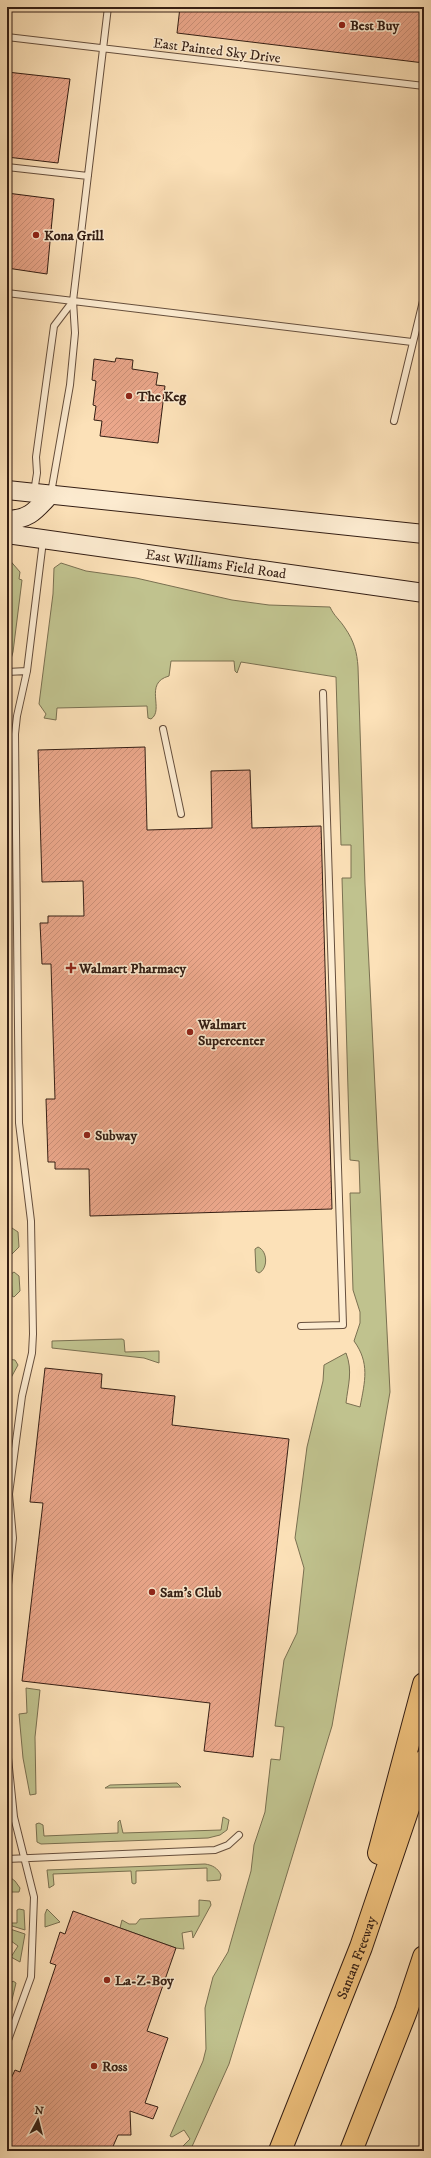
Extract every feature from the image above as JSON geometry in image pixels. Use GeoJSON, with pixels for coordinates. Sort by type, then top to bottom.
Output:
{"type":"FeatureCollection","features":[{"type":"Feature","properties":{"kind":"highway"},"geometry":{"type":"LineString","coordinates":[[360,1947],[381,1845],[424,1684]]}},
{"type":"Feature","properties":{"kind":"highway","name":"Santan Freeway"},"geometry":{"type":"LineString","coordinates":[[280,2151],[360,1947],[424,1761]]}},
{"type":"Feature","properties":{"kind":"highway"},"geometry":{"type":"LineString","coordinates":[[350,2151],[406,2011],[424,1956]]}},
{"type":"Feature","properties":{"kind":"main road"},"geometry":{"type":"LineString","coordinates":[[7,490],[424,534]]}},
{"type":"Feature","properties":{"kind":"main road"},"geometry":{"type":"LineString","coordinates":[[7,520],[31,515],[42,494]]}},
{"type":"Feature","properties":{"kind":"main road","name":"East Williams Field Road"},"geometry":{"type":"LineString","coordinates":[[7,534],[424,593]]}},
{"type":"Feature","properties":{"kind":"lane"},"geometry":{"type":"LineString","coordinates":[[42,494],[70,385],[75,333],[73,301],[108,7]]}},
{"type":"Feature","properties":{"kind":"lane","name":"East Painted Sky Drive"},"geometry":{"type":"LineString","coordinates":[[7,37],[424,86]]}},
{"type":"Feature","properties":{"kind":"lane"},"geometry":{"type":"LineString","coordinates":[[7,167],[88,176]]}},
{"type":"Feature","properties":{"kind":"lane"},"geometry":{"type":"LineString","coordinates":[[7,293],[412,342]]}},
{"type":"Feature","properties":{"kind":"lane"},"geometry":{"type":"LineString","coordinates":[[394,421],[424,297]]}},
{"type":"Feature","properties":{"kind":"lane"},"geometry":{"type":"LineString","coordinates":[[42,494],[37,473],[36,457],[54,326],[73,301]]}},
{"type":"Feature","properties":{"kind":"lane"},"geometry":{"type":"LineString","coordinates":[[7,1594],[13,1538],[9,1494],[22,1396],[32,1352],[33,1334],[31,1221],[19,1123],[16,997],[15,734],[17,716],[27,671],[43,538]]}},
{"type":"Feature","properties":{"kind":"lane"},"geometry":{"type":"LineString","coordinates":[[7,672],[27,671]]}},
{"type":"Feature","properties":{"kind":"lane"},"geometry":{"type":"LineString","coordinates":[[301,1326],[343,1324],[323,693]]}},
{"type":"Feature","properties":{"kind":"lane"},"geometry":{"type":"LineString","coordinates":[[164,729],[181,814]]}},
{"type":"Feature","properties":{"kind":"lane"},"geometry":{"type":"LineString","coordinates":[[7,1748],[14,1817],[34,1898],[31,1977],[7,2043]]}},
{"type":"Feature","properties":{"kind":"lane"},"geometry":{"type":"LineString","coordinates":[[7,1859],[208,1850],[228,1845],[239,1835]]}},
{"type":"Feature","properties":{"kind":"green space"},"geometry":{"type":"Polygon","coordinates":[[[7,557],[20,572],[19,579],[22,580],[13,652],[11,659],[7,661],[7,557]]]}},
{"type":"Feature","properties":{"kind":"green space"},"geometry":{"type":"Polygon","coordinates":[[[61,563],[86,571],[136,578],[232,600],[269,605],[330,607],[351,637],[356,651],[358,667],[365,884],[390,1392],[332,1726],[229,2064],[190,2151],[178,2151],[190,2139],[184,2130],[172,2137],[170,2136],[203,2061],[206,2049],[205,2008],[213,1977],[228,1952],[251,1871],[254,1845],[265,1812],[271,1759],[280,1760],[284,1727],[275,1726],[284,1660],[297,1633],[304,1568],[295,1538],[307,1447],[323,1381],[324,1365],[346,1353],[350,1372],[346,1403],[360,1407],[365,1380],[362,1357],[354,1341],[360,1323],[360,1312],[353,1290],[350,1193],[360,1193],[359,1161],[350,1160],[342,878],[351,878],[351,845],[341,845],[336,677],[241,662],[237,673],[235,671],[234,661],[171,661],[169,676],[161,679],[157,684],[155,715],[151,719],[148,718],[147,706],[57,708],[56,720],[44,718],[46,714],[39,704],[53,594],[54,568],[61,563]]]}},
{"type":"Feature","properties":{"kind":"green space"},"geometry":{"type":"Polygon","coordinates":[[[12,1228],[18,1232],[19,1247],[12,1254],[10,1252],[10,1230],[12,1228]]]}},
{"type":"Feature","properties":{"kind":"green space"},"geometry":{"type":"Polygon","coordinates":[[[258,1247],[264,1252],[266,1260],[264,1268],[259,1273],[256,1271],[255,1249],[258,1247]]]}},
{"type":"Feature","properties":{"kind":"green space"},"geometry":{"type":"Polygon","coordinates":[[[14,1272],[19,1276],[20,1291],[14,1297],[12,1296],[11,1274],[14,1272]]]}},
{"type":"Feature","properties":{"kind":"green space"},"geometry":{"type":"Polygon","coordinates":[[[124,1340],[125,1352],[159,1351],[159,1363],[144,1358],[52,1348],[52,1341],[124,1340]]]}},
{"type":"Feature","properties":{"kind":"green space"},"geometry":{"type":"Polygon","coordinates":[[[7,1359],[15,1360],[18,1365],[7,1385],[7,1359]]]}},
{"type":"Feature","properties":{"kind":"green space"},"geometry":{"type":"Polygon","coordinates":[[[26,1688],[40,1690],[35,1737],[36,1794],[30,1795],[23,1758],[19,1714],[27,1713],[26,1688]]]}},
{"type":"Feature","properties":{"kind":"green space"},"geometry":{"type":"Polygon","coordinates":[[[177,1783],[181,1787],[105,1788],[110,1785],[177,1783]]]}},
{"type":"Feature","properties":{"kind":"green space"},"geometry":{"type":"Polygon","coordinates":[[[223,1817],[229,1820],[227,1830],[220,1835],[208,1838],[41,1844],[37,1842],[36,1824],[39,1823],[43,1825],[44,1836],[118,1833],[118,1822],[120,1820],[123,1833],[221,1830],[223,1817]]]}},
{"type":"Feature","properties":{"kind":"green space"},"geometry":{"type":"Polygon","coordinates":[[[205,1864],[218,1870],[221,1875],[220,1880],[207,1881],[207,1868],[136,1871],[136,1883],[134,1884],[132,1883],[131,1871],[53,1874],[54,1885],[49,1888],[47,1870],[205,1864]]]}},
{"type":"Feature","properties":{"kind":"green space"},"geometry":{"type":"Polygon","coordinates":[[[7,1875],[15,1881],[20,1888],[19,1892],[7,1892],[7,1875]]]}},
{"type":"Feature","properties":{"kind":"green space"},"geometry":{"type":"Polygon","coordinates":[[[199,1900],[210,1901],[211,1905],[193,1938],[192,1931],[182,1933],[184,1949],[176,1948],[120,1928],[122,1920],[129,1924],[136,1924],[140,1919],[199,1916],[199,1900]]]}},
{"type":"Feature","properties":{"kind":"green space"},"geometry":{"type":"Polygon","coordinates":[[[47,1909],[60,1922],[45,1927],[45,1914],[47,1909]]]}},
{"type":"Feature","properties":{"kind":"green space"},"geometry":{"type":"Polygon","coordinates":[[[17,1910],[24,1910],[25,1930],[9,1925],[9,1923],[17,1923],[17,1910]]]}},
{"type":"Feature","properties":{"kind":"green space"},"geometry":{"type":"Polygon","coordinates":[[[7,1928],[25,1934],[20,1962],[11,1957],[18,1946],[7,1938],[7,1928]]]}},
{"type":"Feature","properties":{"kind":"green space"},"geometry":{"type":"Polygon","coordinates":[[[13,1981],[16,1983],[10,2008],[8,2008],[7,1999],[10,1994],[7,1992],[7,1988],[13,1981]]]}},
{"type":"Feature","properties":{"kind":"building","name":"Best Buy"},"geometry":{"type":"Polygon","coordinates":[[[180,7],[424,7],[424,63],[177,33],[180,7]]]}},
{"type":"Feature","properties":{"kind":"building"},"geometry":{"type":"Polygon","coordinates":[[[7,72],[70,79],[58,163],[7,157],[7,72]]]}},
{"type":"Feature","properties":{"kind":"building"},"geometry":{"type":"Polygon","coordinates":[[[7,193],[54,199],[47,274],[7,268],[7,193]]]}},
{"type":"Feature","properties":{"kind":"building","name":"The Keg"},"geometry":{"type":"Polygon","coordinates":[[[116,358],[133,360],[132,369],[158,373],[156,385],[165,386],[158,443],[100,436],[102,421],[94,420],[96,406],[93,405],[96,381],[92,380],[94,359],[115,362],[116,358]]]}},
{"type":"Feature","properties":{"kind":"building","name":"Walmart Supercenter"},"geometry":{"type":"Polygon","coordinates":[[[145,747],[147,830],[212,828],[211,771],[250,770],[252,828],[321,826],[332,1209],[90,1216],[89,1169],[55,1169],[55,1162],[48,1162],[46,1099],[55,1099],[51,964],[42,964],[40,923],[48,923],[48,916],[84,916],[83,881],[42,882],[38,750],[145,747]]]}},
{"type":"Feature","properties":{"kind":"building","name":"Sam's Club"},"geometry":{"type":"Polygon","coordinates":[[[45,1368],[102,1374],[101,1388],[175,1396],[172,1425],[289,1439],[253,1757],[204,1751],[210,1703],[22,1681],[43,1503],[30,1502],[45,1368]]]}},
{"type":"Feature","properties":{"kind":"building"},"geometry":{"type":"Polygon","coordinates":[[[73,1911],[176,1948],[147,2031],[168,2038],[145,2103],[158,2107],[153,2119],[130,2111],[131,2135],[118,2135],[111,2151],[7,2151],[7,2087],[15,2070],[20,2072],[56,1965],[50,1963],[60,1932],[65,1934],[73,1911]]]}},
{"type":"Feature","properties":{"kind":"place","name":"Best Buy"},"geometry":{"type":"Point","coordinates":[342,25]}},
{"type":"Feature","properties":{"kind":"place","name":"Kona Grill"},"geometry":{"type":"Point","coordinates":[36,235]}},
{"type":"Feature","properties":{"kind":"place","name":"The Keg"},"geometry":{"type":"Point","coordinates":[129,396]}},
{"type":"Feature","properties":{"kind":"place","name":"Walmart Pharmacy"},"geometry":{"type":"Point","coordinates":[71,968]}},
{"type":"Feature","properties":{"kind":"place","name":"Walmart Supercenter"},"geometry":{"type":"Point","coordinates":[190,1032]}},
{"type":"Feature","properties":{"kind":"place","name":"Subway"},"geometry":{"type":"Point","coordinates":[87,1135]}},
{"type":"Feature","properties":{"kind":"place","name":"Sam's Club"},"geometry":{"type":"Point","coordinates":[152,1592]}},
{"type":"Feature","properties":{"kind":"place","name":"La-Z-Boy"},"geometry":{"type":"Point","coordinates":[107,1980]}},
{"type":"Feature","properties":{"kind":"place","name":"Ross"},"geometry":{"type":"Point","coordinates":[94,2066]}}]}
